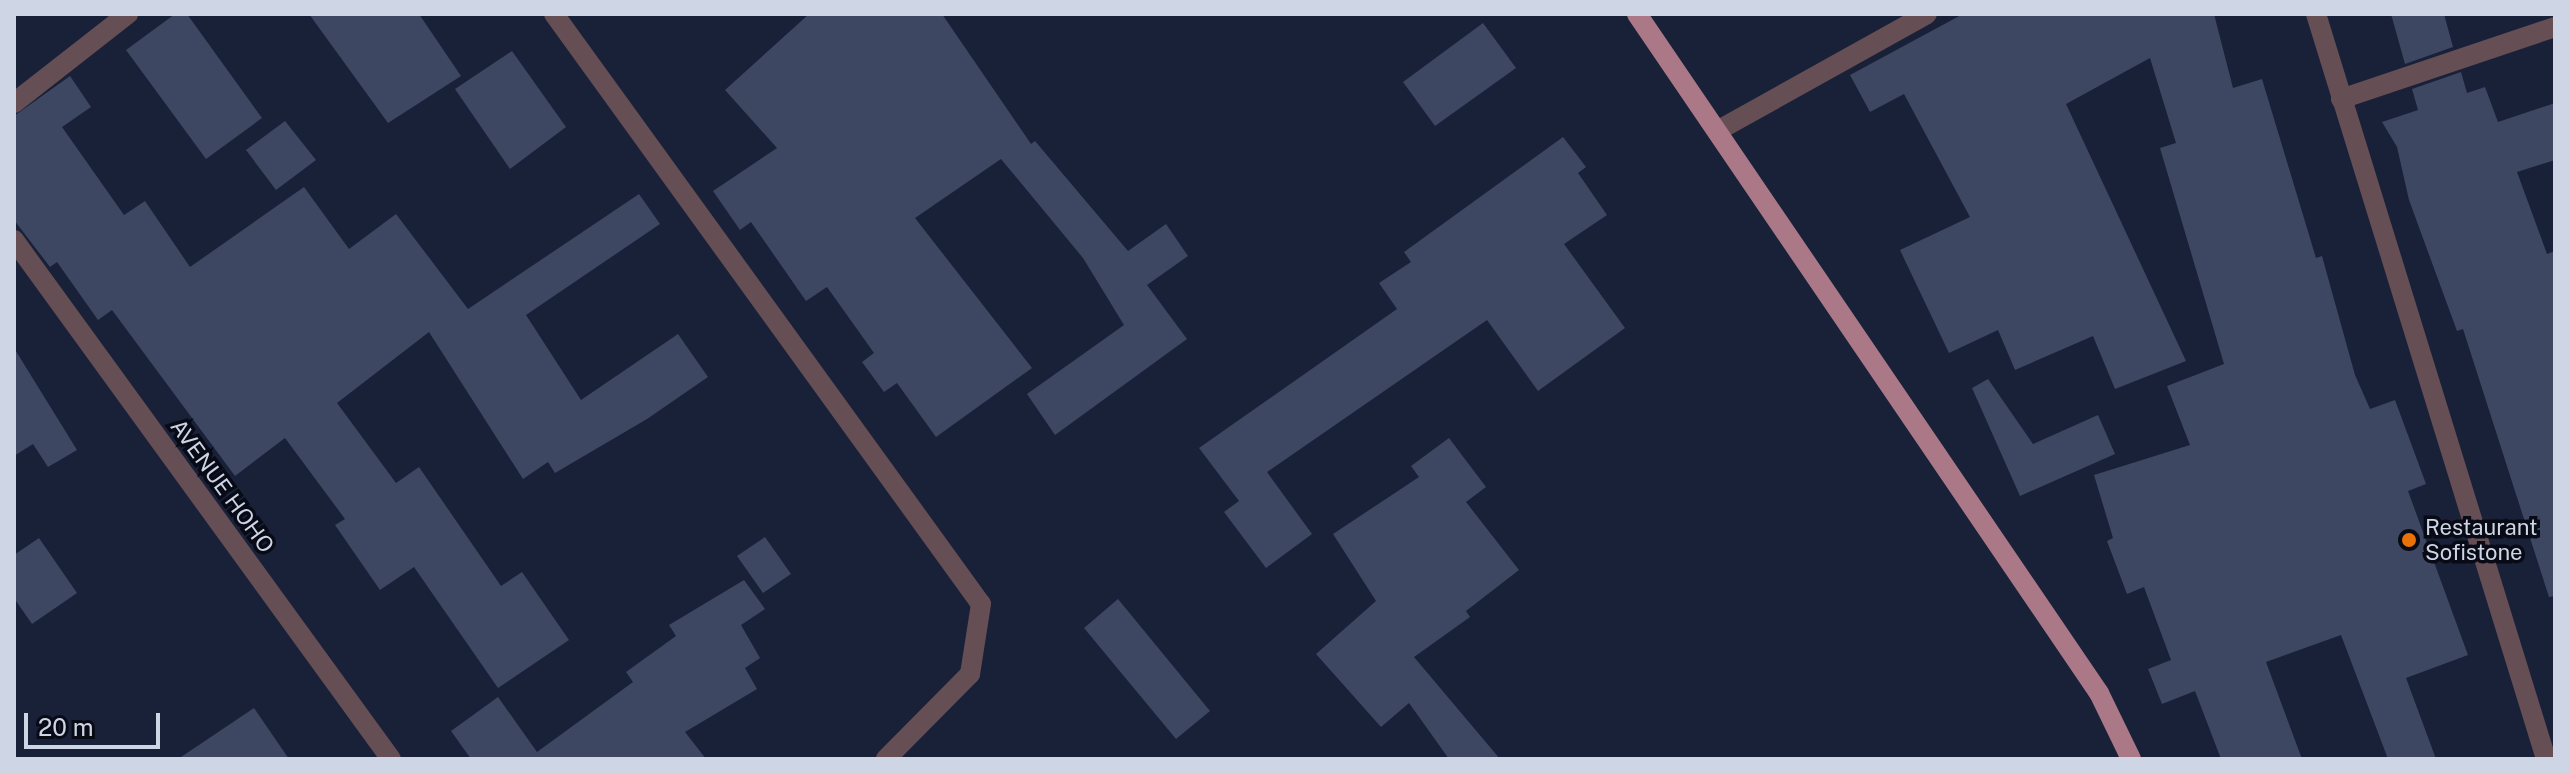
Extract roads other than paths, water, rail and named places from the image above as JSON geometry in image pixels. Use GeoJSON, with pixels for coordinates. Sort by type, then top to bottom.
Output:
{"type":"FeatureCollection","features":[{"type":"Feature","properties":{"kind":"main road"},"geometry":{"type":"LineString","coordinates":[[1637,14],[2099,693],[2131,759]]}},
{"type":"Feature","properties":{"kind":"street"},"geometry":{"type":"LineString","coordinates":[[14,103],[128,14]]}},
{"type":"Feature","properties":{"kind":"street"},"geometry":{"type":"LineString","coordinates":[[554,14],[981,604],[970,674],[886,759]]}},
{"type":"Feature","properties":{"kind":"street"},"geometry":{"type":"LineString","coordinates":[[1717,131],[1927,14]]}},
{"type":"Feature","properties":{"kind":"street"},"geometry":{"type":"LineString","coordinates":[[2316,14],[2546,759]]}},
{"type":"Feature","properties":{"kind":"street"},"geometry":{"type":"LineString","coordinates":[[2341,99],[2555,27]]}},
{"type":"Feature","properties":{"kind":"street","name":"AVENUE HOHO"},"geometry":{"type":"LineString","coordinates":[[14,240],[391,759]]}},
{"type":"Feature","properties":{"kind":"place","name":"Restaurant Sofistone"},"geometry":{"type":"Point","coordinates":[2409,540]}}]}
